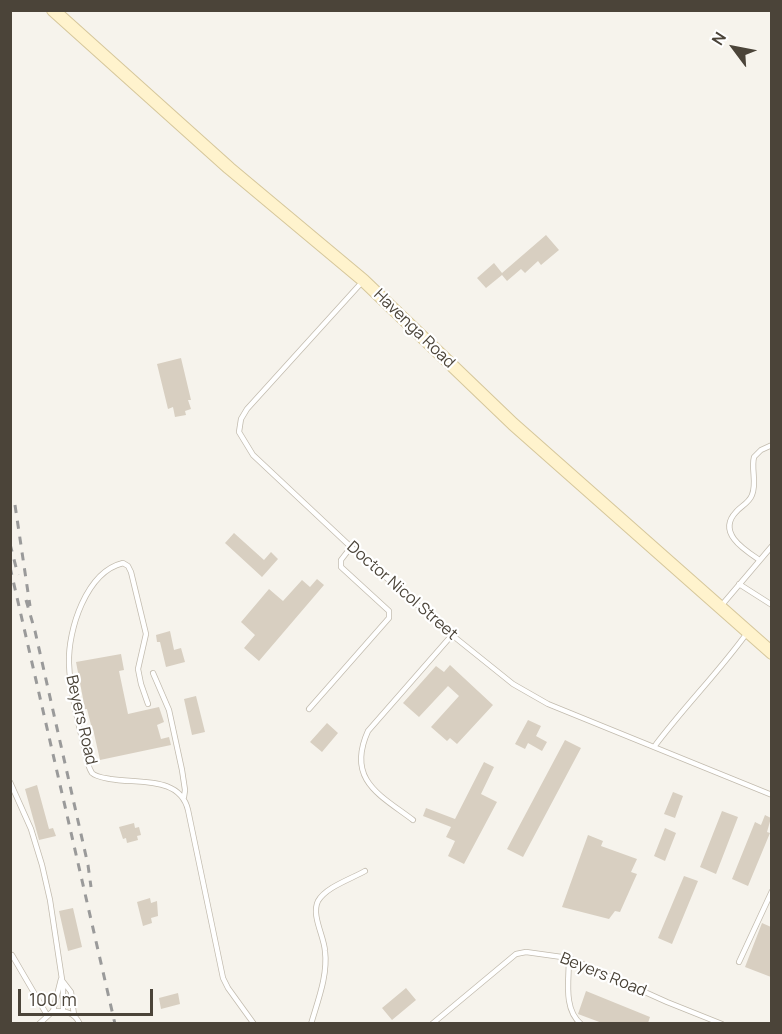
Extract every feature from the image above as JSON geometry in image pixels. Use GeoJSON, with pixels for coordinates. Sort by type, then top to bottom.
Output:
{"type":"FeatureCollection","features":[{"type":"Feature","properties":{"kind":"street","name":"Havenga Road"},"geometry":{"type":"LineString","coordinates":[[53,10],[229,168],[363,280],[513,424],[771,653]]}},
{"type":"Feature","properties":{"kind":"lane","name":"Doctor Nicol Street"},"geometry":{"type":"LineString","coordinates":[[363,280],[247,409],[239,425],[239,432],[253,455],[351,547],[452,635],[513,684],[532,696],[571,714],[771,795]]}},
{"type":"Feature","properties":{"kind":"lane"},"geometry":{"type":"LineString","coordinates":[[758,560],[736,543],[729,526],[732,517],[752,496],[754,457],[771,445]]}},
{"type":"Feature","properties":{"kind":"lane"},"geometry":{"type":"LineString","coordinates":[[719,608],[771,546]]}},
{"type":"Feature","properties":{"kind":"lane"},"geometry":{"type":"LineString","coordinates":[[309,709],[389,618],[389,611],[341,567],[341,560],[351,547]]}},
{"type":"Feature","properties":{"kind":"lane","name":"Beyers Road"},"geometry":{"type":"LineString","coordinates":[[148,704],[138,669],[146,639],[146,629],[131,572],[125,564],[118,564],[103,573],[90,588],[82,603],[70,645],[70,678],[88,764],[93,773],[102,777],[162,785],[177,790],[184,797]]}},
{"type":"Feature","properties":{"kind":"lane"},"geometry":{"type":"LineString","coordinates":[[739,584],[771,605]]}},
{"type":"Feature","properties":{"kind":"lane"},"geometry":{"type":"LineString","coordinates":[[654,747],[748,632]]}},
{"type":"Feature","properties":{"kind":"lane"},"geometry":{"type":"LineString","coordinates":[[413,820],[374,791],[367,782],[361,759],[363,742],[368,731],[452,635]]}},
{"type":"Feature","properties":{"kind":"lane"},"geometry":{"type":"LineString","coordinates":[[153,673],[169,710],[185,790],[184,797],[189,810],[223,978],[254,1023]]}},
{"type":"Feature","properties":{"kind":"lane"},"geometry":{"type":"LineString","coordinates":[[10,782],[31,829],[42,865],[50,900],[64,994],[63,1011]]}},
{"type":"Feature","properties":{"kind":"lane"},"geometry":{"type":"LineString","coordinates":[[311,1023],[326,963],[316,913],[317,904],[329,891],[364,871]]}},
{"type":"Feature","properties":{"kind":"lane"},"geometry":{"type":"LineString","coordinates":[[739,962],[771,891]]}},
{"type":"Feature","properties":{"kind":"lane","name":"Beyers Road"},"geometry":{"type":"LineString","coordinates":[[432,1023],[516,954],[535,952],[569,958],[667,1002],[722,1023]]}},
{"type":"Feature","properties":{"kind":"lane"},"geometry":{"type":"LineString","coordinates":[[12,955],[47,1015]]}},
{"type":"Feature","properties":{"kind":"lane"},"geometry":{"type":"LineString","coordinates":[[569,958],[571,1009],[575,1018],[581,1023]]}},
{"type":"Feature","properties":{"kind":"lane"},"geometry":{"type":"LineString","coordinates":[[53,1011],[61,979]]}},
{"type":"Feature","properties":{"kind":"lane"},"geometry":{"type":"LineString","coordinates":[[61,979],[71,992],[75,1015],[80,1023]]}},
{"type":"Feature","properties":{"kind":"lane"},"geometry":{"type":"LineString","coordinates":[[39,1023],[53,1011],[75,1015]]}},
{"type":"Feature","properties":{"kind":"building"},"geometry":{"type":"Polygon","coordinates":[[[546,235],[559,250],[541,265],[538,261],[525,273],[521,269],[507,281],[502,275],[486,288],[477,278],[494,263],[502,273],[546,235]]]}},
{"type":"Feature","properties":{"kind":"building"},"geometry":{"type":"Polygon","coordinates":[[[181,358],[191,409],[185,411],[186,415],[175,417],[173,407],[168,409],[157,364],[181,358]]]}},
{"type":"Feature","properties":{"kind":"building"},"geometry":{"type":"Polygon","coordinates":[[[234,533],[264,560],[271,552],[278,559],[262,577],[225,543],[234,533]]]}},
{"type":"Feature","properties":{"kind":"building"},"geometry":{"type":"Polygon","coordinates":[[[317,579],[324,585],[259,661],[244,648],[255,635],[241,622],[269,589],[283,601],[302,580],[310,587],[317,579]]]}},
{"type":"Feature","properties":{"kind":"building"},"geometry":{"type":"Polygon","coordinates":[[[170,631],[174,650],[181,648],[185,662],[166,667],[156,635],[170,631]]]}},
{"type":"Feature","properties":{"kind":"building"},"geometry":{"type":"Polygon","coordinates":[[[121,654],[124,670],[119,671],[128,714],[159,707],[164,722],[157,725],[161,739],[169,737],[171,745],[100,760],[93,729],[87,709],[85,709],[76,662],[121,654]]]}},
{"type":"Feature","properties":{"kind":"building"},"geometry":{"type":"Polygon","coordinates":[[[450,665],[493,705],[457,744],[450,738],[447,741],[431,727],[459,696],[448,686],[419,717],[403,703],[436,666],[444,672],[450,665]]]}},
{"type":"Feature","properties":{"kind":"building"},"geometry":{"type":"Polygon","coordinates":[[[196,696],[205,732],[192,735],[184,699],[196,696]]]}},
{"type":"Feature","properties":{"kind":"building"},"geometry":{"type":"Polygon","coordinates":[[[528,720],[541,726],[536,736],[547,742],[542,751],[528,743],[525,749],[515,744],[528,720]]]}},
{"type":"Feature","properties":{"kind":"building"},"geometry":{"type":"Polygon","coordinates":[[[327,723],[338,733],[322,752],[310,742],[327,723]]]}},
{"type":"Feature","properties":{"kind":"building"},"geometry":{"type":"Polygon","coordinates":[[[565,740],[581,748],[523,857],[507,849],[565,740]]]}},
{"type":"Feature","properties":{"kind":"building"},"geometry":{"type":"Polygon","coordinates":[[[484,762],[494,767],[481,794],[497,802],[464,864],[448,856],[455,841],[446,837],[451,827],[423,816],[426,808],[455,819],[484,762]]]}},
{"type":"Feature","properties":{"kind":"building"},"geometry":{"type":"Polygon","coordinates":[[[37,785],[49,829],[53,828],[56,836],[39,840],[25,789],[37,785]]]}},
{"type":"Feature","properties":{"kind":"building"},"geometry":{"type":"Polygon","coordinates":[[[673,792],[683,796],[675,818],[664,814],[673,792]]]}},
{"type":"Feature","properties":{"kind":"building"},"geometry":{"type":"Polygon","coordinates":[[[722,811],[738,817],[716,874],[700,867],[722,811]]]}},
{"type":"Feature","properties":{"kind":"building"},"geometry":{"type":"Polygon","coordinates":[[[765,815],[771,818],[767,832],[770,833],[748,886],[732,879],[755,822],[761,825],[765,815]]]}},
{"type":"Feature","properties":{"kind":"building"},"geometry":{"type":"Polygon","coordinates":[[[134,823],[135,828],[139,827],[141,835],[137,836],[138,840],[127,843],[119,827],[134,823]]]}},
{"type":"Feature","properties":{"kind":"building"},"geometry":{"type":"Polygon","coordinates":[[[665,828],[676,833],[665,861],[654,856],[665,828]]]}},
{"type":"Feature","properties":{"kind":"building"},"geometry":{"type":"Polygon","coordinates":[[[588,835],[603,841],[601,846],[637,859],[631,872],[637,874],[620,912],[615,911],[609,919],[562,907],[588,835]]]}},
{"type":"Feature","properties":{"kind":"building"},"geometry":{"type":"Polygon","coordinates":[[[684,876],[698,881],[672,944],[658,938],[684,876]]]}},
{"type":"Feature","properties":{"kind":"building"},"geometry":{"type":"Polygon","coordinates":[[[150,898],[151,903],[157,901],[158,916],[151,918],[152,923],[143,926],[137,902],[150,898]]]}},
{"type":"Feature","properties":{"kind":"building"},"geometry":{"type":"Polygon","coordinates":[[[73,908],[82,947],[68,951],[59,911],[73,908]]]}},
{"type":"Feature","properties":{"kind":"building"},"geometry":{"type":"Polygon","coordinates":[[[762,923],[771,927],[771,977],[745,967],[762,923]]]}},
{"type":"Feature","properties":{"kind":"building"},"geometry":{"type":"Polygon","coordinates":[[[406,988],[416,1000],[392,1020],[382,1008],[406,988]]]}},
{"type":"Feature","properties":{"kind":"building"},"geometry":{"type":"Polygon","coordinates":[[[586,991],[650,1017],[648,1023],[602,1023],[578,1014],[586,991]]]}},
{"type":"Feature","properties":{"kind":"building"},"geometry":{"type":"Polygon","coordinates":[[[178,993],[180,1004],[161,1009],[159,998],[178,993]]]}},
{"type":"Feature","properties":{"kind":"railway"},"geometry":{"type":"LineString","coordinates":[[15,505],[30,606]]}},
{"type":"Feature","properties":{"kind":"railway"},"geometry":{"type":"LineString","coordinates":[[10,544],[18,575]]}},
{"type":"Feature","properties":{"kind":"railway"},"geometry":{"type":"LineString","coordinates":[[10,567],[115,1024]]}},
{"type":"Feature","properties":{"kind":"railway"},"geometry":{"type":"LineString","coordinates":[[26,600],[88,865],[91,887]]}}]}
